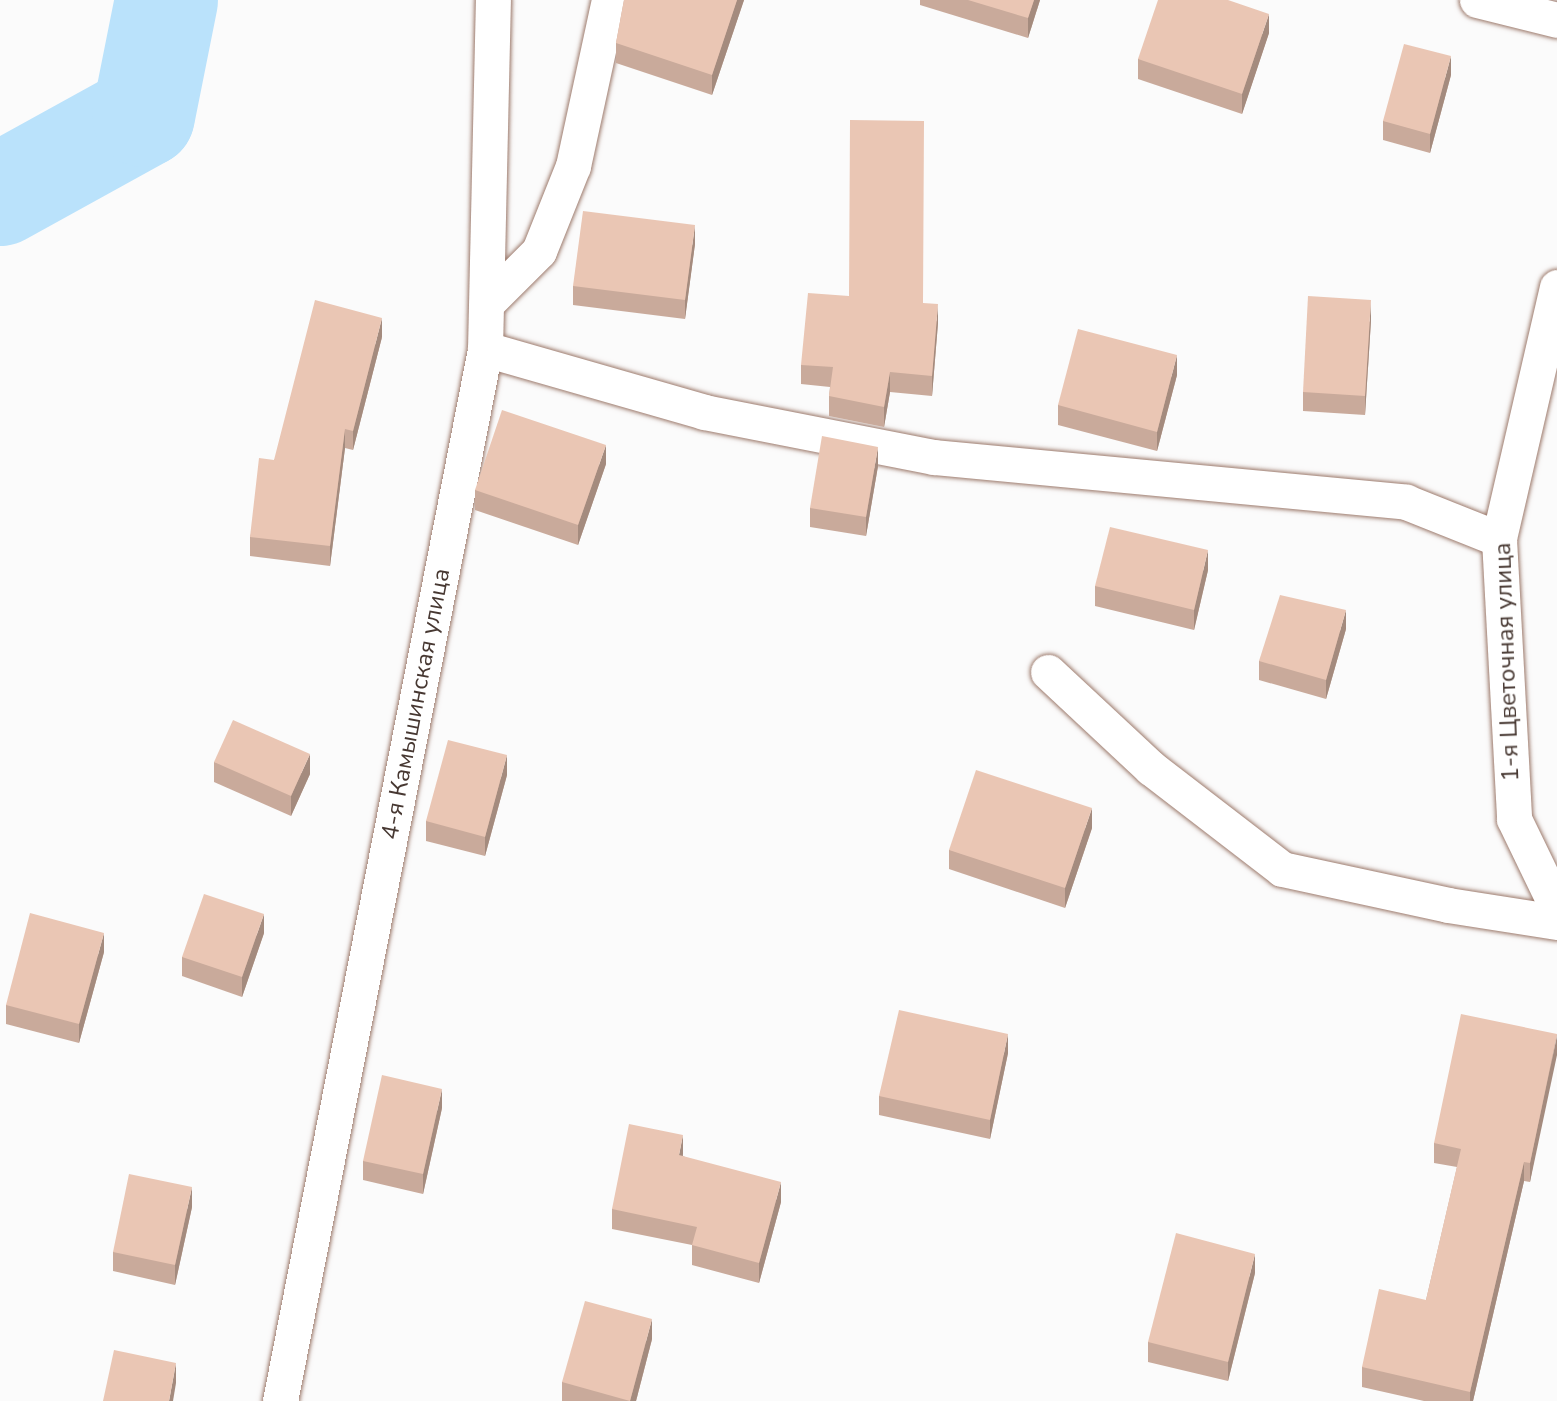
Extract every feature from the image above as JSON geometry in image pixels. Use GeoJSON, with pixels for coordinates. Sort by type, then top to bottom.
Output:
{"type":"FeatureCollection","features":[{"type":"Feature","properties":{"kind":"lane","name":"4-я Камышинская улица"},"geometry":{"type":"LineString","coordinates":[[280,1401],[485,349],[493,0]]}},
{"type":"Feature","properties":{"kind":"lane"},"geometry":{"type":"LineString","coordinates":[[488,302],[539,251],[544,239],[573,166],[609,0]]}},
{"type":"Feature","properties":{"kind":"lane"},"geometry":{"type":"LineString","coordinates":[[1477,0],[1557,20]]}},
{"type":"Feature","properties":{"kind":"lane","name":"1-я Цветочная улица"},"geometry":{"type":"LineString","coordinates":[[1557,287],[1499,539],[1514,819],[1557,908]]}},
{"type":"Feature","properties":{"kind":"lane"},"geometry":{"type":"LineString","coordinates":[[485,349],[704,412],[934,457],[1406,502],[1499,539]]}},
{"type":"Feature","properties":{"kind":"lane"},"geometry":{"type":"LineString","coordinates":[[1048,672],[1151,768],[1282,869],[1448,905],[1557,922]]}},
{"type":"Feature","properties":{"kind":"building"},"geometry":{"type":"Polygon","coordinates":[[[624,0],[737,0],[712,75],[616,43],[624,0]]]}},
{"type":"Feature","properties":{"kind":"building"},"geometry":{"type":"Polygon","coordinates":[[[968,0],[1034,0],[1028,18],[968,0]]]}},
{"type":"Feature","properties":{"kind":"building"},"geometry":{"type":"Polygon","coordinates":[[[1158,0],[1228,0],[1269,14],[1242,94],[1138,59],[1158,0]]]}},
{"type":"Feature","properties":{"kind":"building"},"geometry":{"type":"Polygon","coordinates":[[[1404,44],[1451,56],[1430,134],[1383,121],[1404,44]]]}},
{"type":"Feature","properties":{"kind":"building"},"geometry":{"type":"Polygon","coordinates":[[[850,120],[924,121],[923,303],[938,304],[932,376],[890,372],[884,407],[829,396],[833,367],[801,365],[808,293],[849,296],[850,120]]]}},
{"type":"Feature","properties":{"kind":"building"},"geometry":{"type":"Polygon","coordinates":[[[583,211],[695,225],[685,300],[573,286],[583,211]]]}},
{"type":"Feature","properties":{"kind":"building"},"geometry":{"type":"Polygon","coordinates":[[[1308,296],[1371,300],[1365,396],[1303,392],[1308,296]]]}},
{"type":"Feature","properties":{"kind":"building"},"geometry":{"type":"Polygon","coordinates":[[[315,300],[382,318],[353,431],[345,429],[330,546],[250,537],[259,458],[274,460],[315,300]]]}},
{"type":"Feature","properties":{"kind":"building"},"geometry":{"type":"Polygon","coordinates":[[[1078,329],[1177,355],[1157,432],[1058,405],[1078,329]]]}},
{"type":"Feature","properties":{"kind":"building"},"geometry":{"type":"Polygon","coordinates":[[[502,410],[606,445],[578,525],[475,490],[502,410]]]}},
{"type":"Feature","properties":{"kind":"building"},"geometry":{"type":"Polygon","coordinates":[[[822,436],[878,447],[866,517],[810,508],[822,436]]]}},
{"type":"Feature","properties":{"kind":"building"},"geometry":{"type":"Polygon","coordinates":[[[1110,527],[1208,550],[1194,610],[1095,586],[1110,527]]]}},
{"type":"Feature","properties":{"kind":"building"},"geometry":{"type":"Polygon","coordinates":[[[1280,595],[1346,610],[1326,680],[1259,661],[1280,595]]]}},
{"type":"Feature","properties":{"kind":"building"},"geometry":{"type":"Polygon","coordinates":[[[233,720],[310,754],[291,796],[214,762],[233,720]]]}},
{"type":"Feature","properties":{"kind":"building"},"geometry":{"type":"Polygon","coordinates":[[[448,740],[507,755],[485,837],[426,821],[448,740]]]}},
{"type":"Feature","properties":{"kind":"building"},"geometry":{"type":"Polygon","coordinates":[[[976,770],[1092,808],[1065,888],[949,850],[976,770]]]}},
{"type":"Feature","properties":{"kind":"building"},"geometry":{"type":"Polygon","coordinates":[[[204,894],[264,914],[242,977],[182,957],[204,894]]]}},
{"type":"Feature","properties":{"kind":"building"},"geometry":{"type":"Polygon","coordinates":[[[30,913],[104,933],[79,1024],[6,1005],[30,913]]]}},
{"type":"Feature","properties":{"kind":"building"},"geometry":{"type":"Polygon","coordinates":[[[899,1010],[1008,1034],[990,1120],[879,1096],[899,1010]]]}},
{"type":"Feature","properties":{"kind":"building"},"geometry":{"type":"Polygon","coordinates":[[[1461,1014],[1557,1034],[1530,1163],[1524,1162],[1470,1392],[1362,1367],[1379,1289],[1426,1300],[1461,1149],[1434,1143],[1461,1014]]]}},
{"type":"Feature","properties":{"kind":"building"},"geometry":{"type":"Polygon","coordinates":[[[382,1075],[442,1089],[423,1174],[363,1161],[382,1075]]]}},
{"type":"Feature","properties":{"kind":"building"},"geometry":{"type":"Polygon","coordinates":[[[629,1124],[683,1135],[679,1155],[781,1182],[759,1263],[692,1245],[697,1227],[612,1209],[629,1124]]]}},
{"type":"Feature","properties":{"kind":"building"},"geometry":{"type":"Polygon","coordinates":[[[129,1174],[192,1187],[175,1265],[113,1252],[129,1174]]]}},
{"type":"Feature","properties":{"kind":"building"},"geometry":{"type":"Polygon","coordinates":[[[1176,1233],[1255,1254],[1228,1362],[1148,1342],[1176,1233]]]}},
{"type":"Feature","properties":{"kind":"building"},"geometry":{"type":"Polygon","coordinates":[[[585,1301],[652,1319],[630,1401],[562,1382],[585,1301]]]}},
{"type":"Feature","properties":{"kind":"building"},"geometry":{"type":"Polygon","coordinates":[[[114,1350],[176,1363],[169,1401],[103,1401],[114,1350]]]}},
{"type":"Feature","properties":{"kind":"waterway"},"geometry":{"type":"LineString","coordinates":[[0,194],[143,115],[166,0]]}}]}
